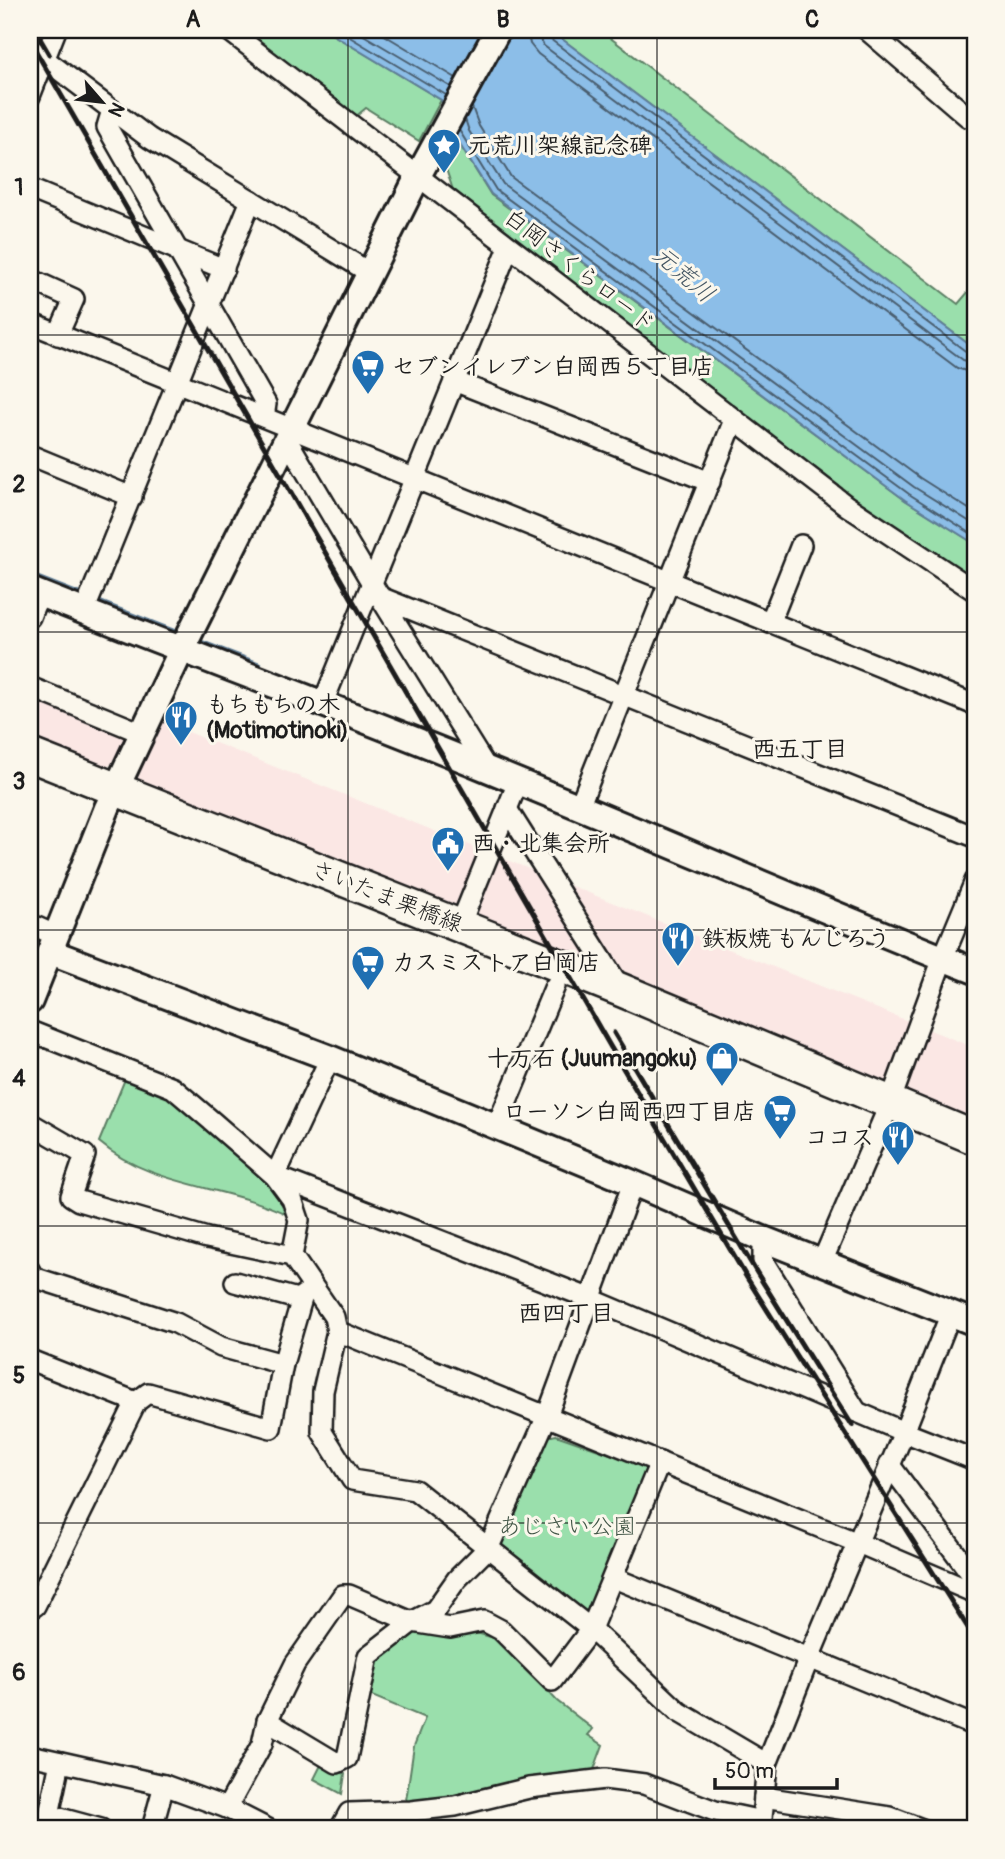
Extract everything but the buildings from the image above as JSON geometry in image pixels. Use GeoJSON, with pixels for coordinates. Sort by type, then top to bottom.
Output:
{"type":"FeatureCollection","features":[{"type":"Feature","properties":{"kind":"main road","name":"さいたま栗橋線"},"geometry":{"type":"LineString","coordinates":[[30,755],[112,799],[555,986],[885,1112],[975,1138]]}},
{"type":"Feature","properties":{"kind":"main road","name":"さいたま栗橋線"},"geometry":{"type":"LineString","coordinates":[[30,776],[112,799],[460,925],[621,990],[885,1112],[975,1159]]}},
{"type":"Feature","properties":{"kind":"street"},"geometry":{"type":"LineString","coordinates":[[30,96],[37,53],[57,30]]}},
{"type":"Feature","properties":{"kind":"street","name":"白岡さくらロード"},"geometry":{"type":"LineString","coordinates":[[228,30],[847,506],[975,592]]}},
{"type":"Feature","properties":{"kind":"street"},"geometry":{"type":"LineString","coordinates":[[30,1001],[112,799],[181,651],[418,176],[498,30]]}},
{"type":"Feature","properties":{"kind":"street"},"geometry":{"type":"LineString","coordinates":[[867,30],[968,117]]}},
{"type":"Feature","properties":{"kind":"street"},"geometry":{"type":"LineString","coordinates":[[37,53],[149,138],[370,273]]}},
{"type":"Feature","properties":{"kind":"street"},"geometry":{"type":"LineString","coordinates":[[112,110],[107,127],[266,404],[264,417]]}},
{"type":"Feature","properties":{"kind":"street"},"geometry":{"type":"LineString","coordinates":[[30,190],[224,269]]}},
{"type":"Feature","properties":{"kind":"street"},"geometry":{"type":"LineString","coordinates":[[84,612],[251,200]]}},
{"type":"Feature","properties":{"kind":"street"},"geometry":{"type":"LineString","coordinates":[[323,703],[376,589],[414,479],[509,247]]}},
{"type":"Feature","properties":{"kind":"street"},"geometry":{"type":"LineString","coordinates":[[30,279],[74,299],[58,335]]}},
{"type":"Feature","properties":{"kind":"street"},"geometry":{"type":"LineString","coordinates":[[30,323],[264,417],[289,437],[414,479],[975,705]]}},
{"type":"Feature","properties":{"kind":"street"},"geometry":{"type":"LineString","coordinates":[[454,381],[710,482]]}},
{"type":"Feature","properties":{"kind":"street"},"geometry":{"type":"LineString","coordinates":[[579,807],[734,420]]}},
{"type":"Feature","properties":{"kind":"street"},"geometry":{"type":"LineString","coordinates":[[289,437],[292,448],[376,589],[487,769]]}},
{"type":"Feature","properties":{"kind":"street"},"geometry":{"type":"LineString","coordinates":[[30,455],[132,497]]}},
{"type":"Feature","properties":{"kind":"street"},"geometry":{"type":"LineString","coordinates":[[771,623],[802,545]]}},
{"type":"Feature","properties":{"kind":"street"},"geometry":{"type":"LineString","coordinates":[[376,589],[623,696],[975,837]]}},
{"type":"Feature","properties":{"kind":"street"},"geometry":{"type":"LineString","coordinates":[[30,617],[35,592],[487,769],[975,971]]}},
{"type":"Feature","properties":{"kind":"street"},"geometry":{"type":"LineString","coordinates":[[30,687],[142,733]]}},
{"type":"Feature","properties":{"kind":"street"},"geometry":{"type":"LineString","coordinates":[[460,925],[518,782]]}},
{"type":"Feature","properties":{"kind":"street"},"geometry":{"type":"LineString","coordinates":[[507,809],[621,990]]}},
{"type":"Feature","properties":{"kind":"street"},"geometry":{"type":"LineString","coordinates":[[822,1262],[885,1112],[975,881]]}},
{"type":"Feature","properties":{"kind":"street"},"geometry":{"type":"LineString","coordinates":[[30,924],[54,944],[634,1183],[763,1239],[975,1322]]}},
{"type":"Feature","properties":{"kind":"street"},"geometry":{"type":"LineString","coordinates":[[496,1128],[555,986]]}},
{"type":"Feature","properties":{"kind":"street"},"geometry":{"type":"LineString","coordinates":[[30,1031],[173,1088],[275,1176],[292,1199],[299,1220],[292,1256]]}},
{"type":"Feature","properties":{"kind":"street"},"geometry":{"type":"LineString","coordinates":[[275,1176],[330,1058]]}},
{"type":"Feature","properties":{"kind":"street"},"geometry":{"type":"LineString","coordinates":[[30,1123],[85,1155],[71,1196],[79,1202],[208,1238],[292,1256],[334,1317],[337,1331],[323,1391],[323,1432],[352,1479],[415,1490],[591,1629],[679,1712],[767,1764]]}},
{"type":"Feature","properties":{"kind":"street"},"geometry":{"type":"LineString","coordinates":[[275,1176],[590,1299],[975,1460]]}},
{"type":"Feature","properties":{"kind":"street"},"geometry":{"type":"LineString","coordinates":[[267,1721],[337,1763],[347,1758],[368,1656],[412,1622],[435,1610],[457,1579],[489,1546],[547,1416],[634,1183]]}},
{"type":"Feature","properties":{"kind":"street"},"geometry":{"type":"LineString","coordinates":[[763,1239],[764,1261],[857,1412]]}},
{"type":"Feature","properties":{"kind":"street"},"geometry":{"type":"LineString","coordinates":[[30,1271],[33,1277],[176,1323],[221,1347],[283,1364]]}},
{"type":"Feature","properties":{"kind":"street"},"geometry":{"type":"LineString","coordinates":[[30,1605],[35,1606],[136,1402],[148,1394],[271,1428],[283,1364],[302,1298],[235,1282]]}},
{"type":"Feature","properties":{"kind":"street"},"geometry":{"type":"LineString","coordinates":[[340,1829],[349,1813],[455,1806],[529,1788],[605,1779],[644,1784],[761,1825],[767,1764],[951,1312]]}},
{"type":"Feature","properties":{"kind":"street"},"geometry":{"type":"LineString","coordinates":[[337,1331],[975,1592]]}},
{"type":"Feature","properties":{"kind":"street"},"geometry":{"type":"LineString","coordinates":[[30,1360],[136,1402]]}},
{"type":"Feature","properties":{"kind":"street"},"geometry":{"type":"LineString","coordinates":[[227,1808],[262,1744],[267,1721],[295,1664],[344,1595],[412,1622],[450,1628],[484,1621],[501,1630],[552,1681],[591,1629],[660,1462]]}},
{"type":"Feature","properties":{"kind":"street"},"geometry":{"type":"LineString","coordinates":[[889,1464],[975,1579]]}},
{"type":"Feature","properties":{"kind":"street"},"geometry":{"type":"LineString","coordinates":[[614,1578],[975,1726]]}},
{"type":"Feature","properties":{"kind":"street"},"geometry":{"type":"LineString","coordinates":[[30,1755],[164,1785],[227,1808],[268,1829]]}},
{"type":"Feature","properties":{"kind":"street"},"geometry":{"type":"LineString","coordinates":[[60,1762],[49,1815],[101,1829]]}},
{"type":"Feature","properties":{"kind":"street"},"geometry":{"type":"LineString","coordinates":[[152,1829],[164,1785]]}},
{"type":"Feature","properties":{"kind":"street"},"geometry":{"type":"LineString","coordinates":[[764,1797],[890,1818],[922,1829]]}},
{"type":"Feature","properties":{"kind":"shaded area"},"geometry":{"type":"Polygon","coordinates":[[[30,680],[133,722],[112,764],[103,768],[30,738],[30,680]]]}},
{"type":"Feature","properties":{"kind":"shaded area"},"geometry":{"type":"Polygon","coordinates":[[[161,721],[975,1048],[975,1121],[139,781],[136,772],[161,721]]]}},
{"type":"Feature","properties":{"kind":"green space"},"geometry":{"type":"Polygon","coordinates":[[[238,30],[325,30],[441,100],[419,141],[366,108],[354,118],[238,30]]]}},
{"type":"Feature","properties":{"kind":"green space"},"geometry":{"type":"Polygon","coordinates":[[[550,30],[600,30],[958,304],[975,284],[975,349],[550,30]]]}},
{"type":"Feature","properties":{"kind":"green space"},"geometry":{"type":"Polygon","coordinates":[[[455,137],[491,195],[905,500],[975,544],[975,582],[881,520],[454,193],[443,160],[455,137]]]}},
{"type":"Feature","properties":{"kind":"green space"},"geometry":{"type":"Polygon","coordinates":[[[125,1079],[170,1095],[287,1198],[288,1215],[240,1197],[142,1168],[99,1142],[125,1079]]]}},
{"type":"Feature","properties":{"kind":"green space","name":"あじさい公園"},"geometry":{"type":"Polygon","coordinates":[[[556,1435],[650,1468],[590,1621],[496,1547],[542,1438],[556,1435]]]}},
{"type":"Feature","properties":{"kind":"green space"},"geometry":{"type":"Polygon","coordinates":[[[416,1626],[473,1632],[501,1640],[557,1701],[593,1729],[588,1735],[603,1745],[593,1772],[405,1807],[414,1746],[425,1718],[367,1694],[372,1663],[416,1626]]]}},
{"type":"Feature","properties":{"kind":"green space"},"geometry":{"type":"Polygon","coordinates":[[[322,1763],[345,1774],[342,1794],[314,1779],[322,1763]]]}},
{"type":"Feature","properties":{"kind":"water","name":"元荒川"},"geometry":{"type":"Polygon","coordinates":[[[325,30],[550,30],[975,349],[975,544],[905,500],[491,194],[455,137],[441,100],[325,30]]]}},
{"type":"Feature","properties":{"kind":"waterway"},"geometry":{"type":"LineString","coordinates":[[30,575],[181,634]]}},
{"type":"Feature","properties":{"kind":"waterway"},"geometry":{"type":"LineString","coordinates":[[193,639],[259,664]]}},
{"type":"Feature","properties":{"kind":"railway"},"geometry":{"type":"LineString","coordinates":[[35,30],[49,54]]}},
{"type":"Feature","properties":{"kind":"railway"},"geometry":{"type":"LineString","coordinates":[[30,41],[610,1046],[747,1278],[975,1639]]}},
{"type":"Feature","properties":{"kind":"railway"},"geometry":{"type":"LineString","coordinates":[[614,1033],[757,1273],[852,1425]]}},
{"type":"Feature","properties":{"kind":"place","name":"元荒川架線記念碑"},"geometry":{"type":"Point","coordinates":[444,175]}},
{"type":"Feature","properties":{"kind":"place","name":"セブンイレブン白岡西５丁目店"},"geometry":{"type":"Point","coordinates":[368,396]}},
{"type":"Feature","properties":{"kind":"place","name":"もちもちの木 (Motimotinoki)"},"geometry":{"type":"Point","coordinates":[181,747]}},
{"type":"Feature","properties":{"kind":"place","name":"西・北集会所"},"geometry":{"type":"Point","coordinates":[448,873]}},
{"type":"Feature","properties":{"kind":"place","name":"鉄板焼 もんじろう"},"geometry":{"type":"Point","coordinates":[678,968]}},
{"type":"Feature","properties":{"kind":"place","name":"カスミストア白岡店"},"geometry":{"type":"Point","coordinates":[368,992]}},
{"type":"Feature","properties":{"kind":"place","name":"十万石 (Juumangoku)"},"geometry":{"type":"Point","coordinates":[722,1088]}},
{"type":"Feature","properties":{"kind":"place","name":"ローソン白岡西四丁目店"},"geometry":{"type":"Point","coordinates":[780,1141]}},
{"type":"Feature","properties":{"kind":"place","name":"ココス"},"geometry":{"type":"Point","coordinates":[898,1167]}},
{"type":"Feature","properties":{"kind":"district","name":"西五丁目"},"geometry":{"type":"Point","coordinates":[800,749]}},
{"type":"Feature","properties":{"kind":"district","name":"西四丁目"},"geometry":{"type":"Point","coordinates":[566,1313]}}]}
